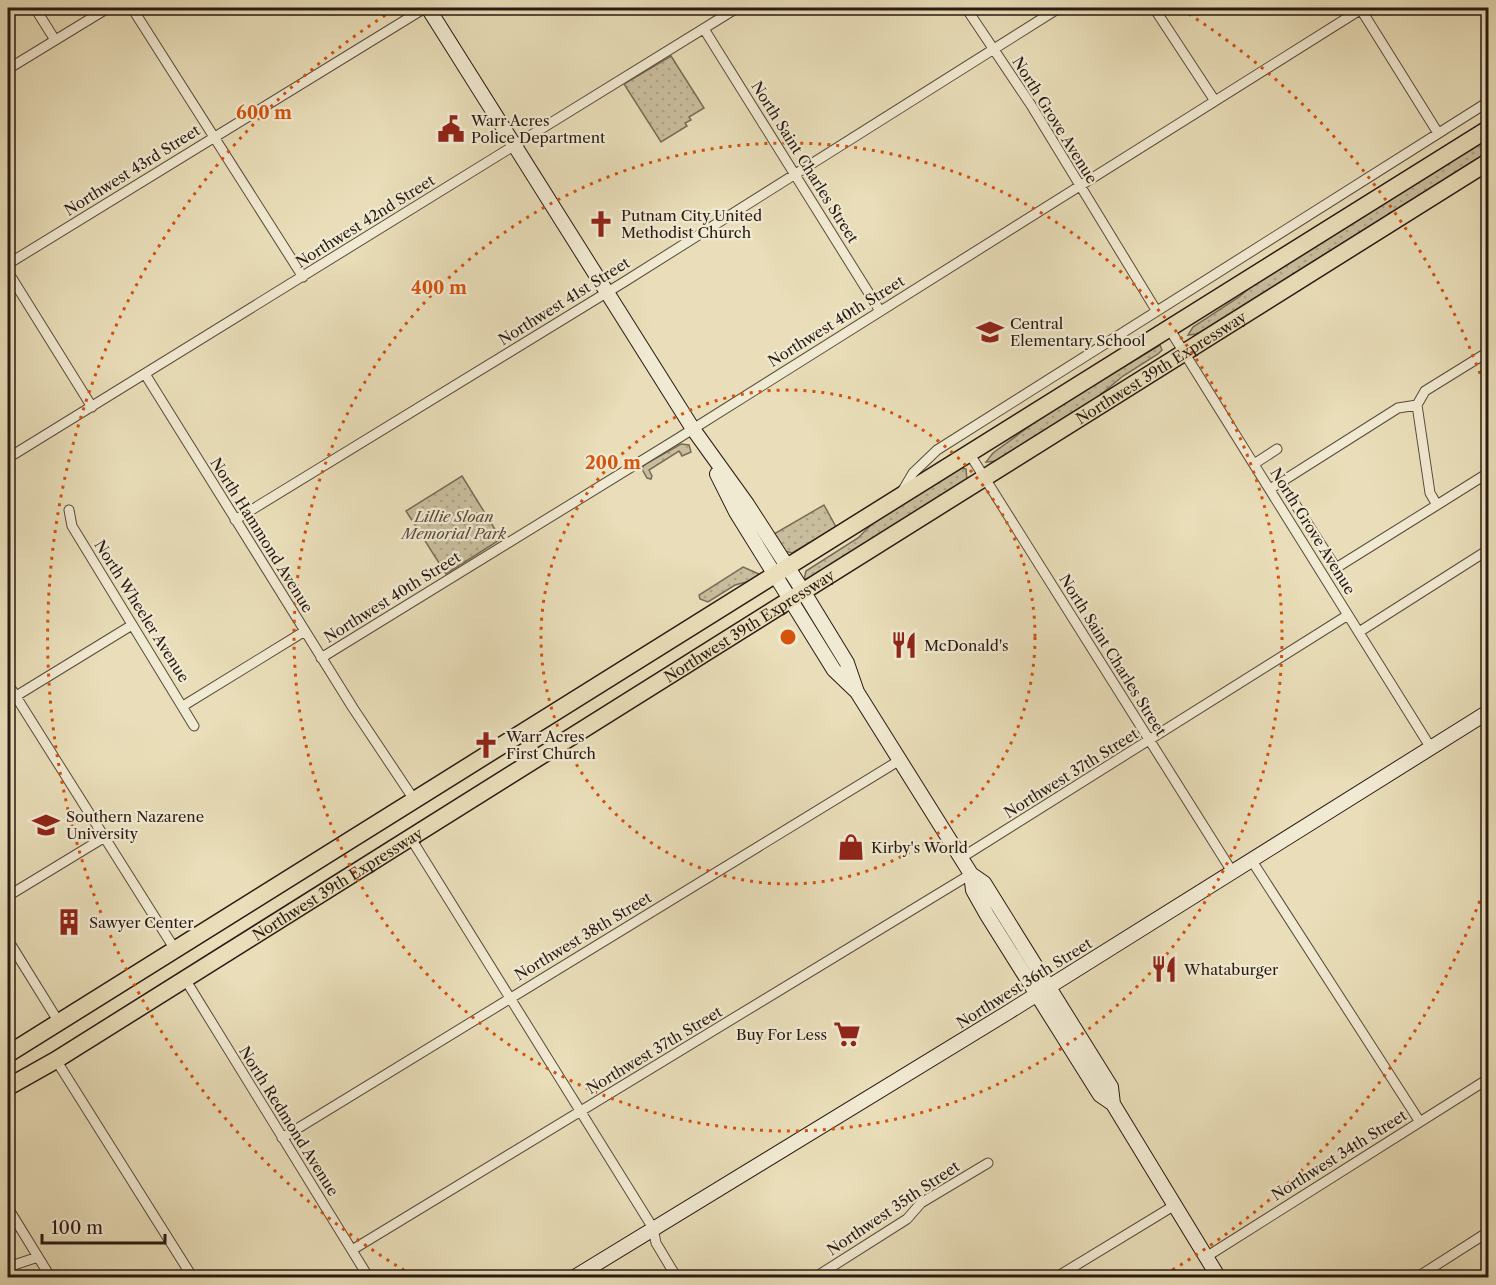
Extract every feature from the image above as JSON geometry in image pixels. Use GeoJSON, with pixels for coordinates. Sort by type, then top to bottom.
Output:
{"type":"FeatureCollection","features":[{"type":"Feature","properties":{"kind":"highway","name":"Northwest 39th Expressway"},"geometry":{"type":"LineString","coordinates":[[8,1054],[60,1024],[1488,129]]}},
{"type":"Feature","properties":{"kind":"highway","name":"Northwest 39th Expressway"},"geometry":{"type":"LineString","coordinates":[[8,1087],[56,1060],[1488,162]]}},
{"type":"Feature","properties":{"kind":"highway"},"geometry":{"type":"LineString","coordinates":[[415,801],[429,825]]}},
{"type":"Feature","properties":{"kind":"highway"},"geometry":{"type":"LineString","coordinates":[[395,813],[410,837]]}},
{"type":"Feature","properties":{"kind":"highway"},"geometry":{"type":"LineString","coordinates":[[290,880],[304,903]]}},
{"type":"Feature","properties":{"kind":"highway"},"geometry":{"type":"LineString","coordinates":[[176,951],[185,979]]}},
{"type":"Feature","properties":{"kind":"main road"},"geometry":{"type":"LineString","coordinates":[[426,8],[797,595],[834,670],[857,692],[971,874],[984,883],[1051,986],[1111,1087],[1113,1104]]}},
{"type":"Feature","properties":{"kind":"main road","name":"Northwest 36th Street"},"geometry":{"type":"LineString","coordinates":[[573,1278],[1051,986],[1488,712]]}},
{"type":"Feature","properties":{"kind":"main road"},"geometry":{"type":"LineString","coordinates":[[971,874],[973,890],[1036,995],[1100,1095],[1113,1104],[1219,1278]]}},
{"type":"Feature","properties":{"kind":"street"},"geometry":{"type":"LineString","coordinates":[[35,8],[55,40]]}},
{"type":"Feature","properties":{"kind":"street"},"geometry":{"type":"LineString","coordinates":[[8,69],[108,8]]}},
{"type":"Feature","properties":{"kind":"street"},"geometry":{"type":"LineString","coordinates":[[132,8],[303,277]]}},
{"type":"Feature","properties":{"kind":"street","name":"Northwest 43rd Street"},"geometry":{"type":"LineString","coordinates":[[8,264],[426,8]]}},
{"type":"Feature","properties":{"kind":"street","name":"Northwest 42nd Street"},"geometry":{"type":"LineString","coordinates":[[8,458],[737,8]]}},
{"type":"Feature","properties":{"kind":"street","name":"North Grove Avenue"},"geometry":{"type":"LineString","coordinates":[[966,8],[1031,105],[1156,310]]}},
{"type":"Feature","properties":{"kind":"street","name":"Northwest 41st Street"},"geometry":{"type":"LineString","coordinates":[[235,520],[606,292],[1059,8]]}},
{"type":"Feature","properties":{"kind":"street"},"geometry":{"type":"LineString","coordinates":[[1154,8],[1215,101]]}},
{"type":"Feature","properties":{"kind":"street"},"geometry":{"type":"LineString","coordinates":[[1361,8],[1438,133]]}},
{"type":"Feature","properties":{"kind":"street","name":"Northwest 40th Street"},"geometry":{"type":"LineString","coordinates":[[321,658],[693,429],[1361,8]]}},
{"type":"Feature","properties":{"kind":"street","name":"North Saint Charles Street"},"geometry":{"type":"LineString","coordinates":[[704,28],[880,311]]}},
{"type":"Feature","properties":{"kind":"street","name":"Northwest 39th Expressway"},"geometry":{"type":"LineString","coordinates":[[900,496],[913,473],[937,450],[1488,102]]}},
{"type":"Feature","properties":{"kind":"street"},"geometry":{"type":"LineString","coordinates":[[8,272],[92,406]]}},
{"type":"Feature","properties":{"kind":"street","name":"North Grove Avenue"},"geometry":{"type":"LineString","coordinates":[[1170,330],[1431,748]]}},
{"type":"Feature","properties":{"kind":"street"},"geometry":{"type":"LineString","coordinates":[[1437,505],[1430,493],[1417,405],[1425,391],[1488,352]]}},
{"type":"Feature","properties":{"kind":"street","name":"North Hammond Avenue"},"geometry":{"type":"LineString","coordinates":[[145,374],[321,658],[415,801]]}},
{"type":"Feature","properties":{"kind":"street"},"geometry":{"type":"LineString","coordinates":[[1270,489],[1398,408],[1417,405]]}},
{"type":"Feature","properties":{"kind":"street"},"geometry":{"type":"LineString","coordinates":[[1254,464],[1277,449]]}},
{"type":"Feature","properties":{"kind":"street","name":"North Saint Charles Street"},"geometry":{"type":"LineString","coordinates":[[969,453],[1233,873]]}},
{"type":"Feature","properties":{"kind":"street"},"geometry":{"type":"LineString","coordinates":[[1324,576],[1488,473]]}},
{"type":"Feature","properties":{"kind":"street"},"geometry":{"type":"LineString","coordinates":[[1281,482],[1336,568]]}},
{"type":"Feature","properties":{"kind":"street","name":"North Wheeler Avenue"},"geometry":{"type":"LineString","coordinates":[[69,510],[72,526],[194,726]]}},
{"type":"Feature","properties":{"kind":"street"},"geometry":{"type":"LineString","coordinates":[[1359,632],[1488,550]]}},
{"type":"Feature","properties":{"kind":"street","name":"Northwest 37th Street"},"geometry":{"type":"LineString","coordinates":[[961,858],[1348,615]]}},
{"type":"Feature","properties":{"kind":"street"},"geometry":{"type":"LineString","coordinates":[[11,699],[132,625]]}},
{"type":"Feature","properties":{"kind":"street","name":"Northwest 40th Street"},"geometry":{"type":"LineString","coordinates":[[183,706],[305,631]]}},
{"type":"Feature","properties":{"kind":"street"},"geometry":{"type":"LineString","coordinates":[[8,684],[11,699],[105,837],[176,951]]}},
{"type":"Feature","properties":{"kind":"street","name":"Northwest 38th Street"},"geometry":{"type":"LineString","coordinates":[[282,1138],[900,760]]}},
{"type":"Feature","properties":{"kind":"street"},"geometry":{"type":"LineString","coordinates":[[8,896],[105,837]]}},
{"type":"Feature","properties":{"kind":"street"},"geometry":{"type":"LineString","coordinates":[[410,837],[653,1228],[656,1243],[677,1278]]}},
{"type":"Feature","properties":{"kind":"street"},"geometry":{"type":"LineString","coordinates":[[1252,861],[1420,1122]]}},
{"type":"Feature","properties":{"kind":"street","name":"Northwest 37th Street"},"geometry":{"type":"LineString","coordinates":[[352,1250],[971,874]]}},
{"type":"Feature","properties":{"kind":"street"},"geometry":{"type":"LineString","coordinates":[[8,940],[60,1024]]}},
{"type":"Feature","properties":{"kind":"street","name":"North Redmond Avenue"},"geometry":{"type":"LineString","coordinates":[[185,979],[369,1278]]}},
{"type":"Feature","properties":{"kind":"street"},"geometry":{"type":"LineString","coordinates":[[56,1060],[193,1278]]}},
{"type":"Feature","properties":{"kind":"street","name":"Northwest 34th Street"},"geometry":{"type":"LineString","coordinates":[[1206,1257],[1488,1079]]}},
{"type":"Feature","properties":{"kind":"street","name":"Northwest 35th Street"},"geometry":{"type":"LineString","coordinates":[[814,1278],[907,1219],[921,1203],[988,1163]]}},
{"type":"Feature","properties":{"kind":"street"},"geometry":{"type":"LineString","coordinates":[[1055,1278],[1174,1205]]}},
{"type":"Feature","properties":{"kind":"street"},"geometry":{"type":"LineString","coordinates":[[8,1208],[51,1278]]}},
{"type":"Feature","properties":{"kind":"street"},"geometry":{"type":"LineString","coordinates":[[1416,1278],[1488,1232]]}},
{"type":"Feature","properties":{"kind":"street"},"geometry":{"type":"LineString","coordinates":[[8,1267],[38,1257]]}},
{"type":"Feature","properties":{"kind":"green space"},"geometry":{"type":"Polygon","coordinates":[[[671,56],[704,108],[689,117],[691,120],[685,123],[687,126],[661,142],[624,84],[671,56]]]}},
{"type":"Feature","properties":{"kind":"green space"},"geometry":{"type":"Polygon","coordinates":[[[1488,136],[1488,152],[1197,334],[1188,335],[1193,327],[1239,297],[1253,285],[1488,136]]]}},
{"type":"Feature","properties":{"kind":"green space"},"geometry":{"type":"Polygon","coordinates":[[[1160,345],[1162,350],[1158,354],[1123,376],[1094,400],[997,461],[986,462],[993,453],[1049,412],[1160,345]]]}},
{"type":"Feature","properties":{"kind":"green space"},"geometry":{"type":"Polygon","coordinates":[[[681,444],[689,445],[691,452],[682,456],[679,451],[649,470],[652,476],[651,479],[647,478],[642,469],[644,465],[681,444]]]}},
{"type":"Feature","properties":{"kind":"green space"},"geometry":{"type":"Polygon","coordinates":[[[960,468],[966,469],[967,480],[810,578],[804,579],[806,571],[858,538],[874,522],[960,468]]]}},
{"type":"Feature","properties":{"kind":"green space","name":"Lillie Sloan Memorial Park"},"geometry":{"type":"Polygon","coordinates":[[[462,476],[501,539],[446,574],[406,511],[462,476]]]}},
{"type":"Feature","properties":{"kind":"green space"},"geometry":{"type":"Polygon","coordinates":[[[824,505],[836,527],[792,553],[785,551],[774,534],[824,505]]]}},
{"type":"Feature","properties":{"kind":"green space"},"geometry":{"type":"Polygon","coordinates":[[[743,567],[759,574],[754,580],[735,585],[708,602],[700,599],[699,595],[743,567]]]}},
{"type":"Feature","properties":{"kind":"place","name":"Warr Acres Police Department"},"geometry":{"type":"Point","coordinates":[451,129]}},
{"type":"Feature","properties":{"kind":"place","name":"Putnam City United Methodist Church"},"geometry":{"type":"Point","coordinates":[601,224]}},
{"type":"Feature","properties":{"kind":"place","name":"Central Elementary School"},"geometry":{"type":"Point","coordinates":[990,332]}},
{"type":"Feature","properties":{"kind":"place","name":"McDonald's"},"geometry":{"type":"Point","coordinates":[904,645]}},
{"type":"Feature","properties":{"kind":"place","name":"Warr Acres First Church"},"geometry":{"type":"Point","coordinates":[486,745]}},
{"type":"Feature","properties":{"kind":"place","name":"Southern Nazarene University"},"geometry":{"type":"Point","coordinates":[46,825]}},
{"type":"Feature","properties":{"kind":"place","name":"Kirby's World"},"geometry":{"type":"Point","coordinates":[851,847]}},
{"type":"Feature","properties":{"kind":"place","name":"Sawyer Center"},"geometry":{"type":"Point","coordinates":[69,922]}},
{"type":"Feature","properties":{"kind":"place","name":"Whataburger"},"geometry":{"type":"Point","coordinates":[1164,969]}},
{"type":"Feature","properties":{"kind":"place","name":"Buy For Less"},"geometry":{"type":"Point","coordinates":[847,1034]}}]}
